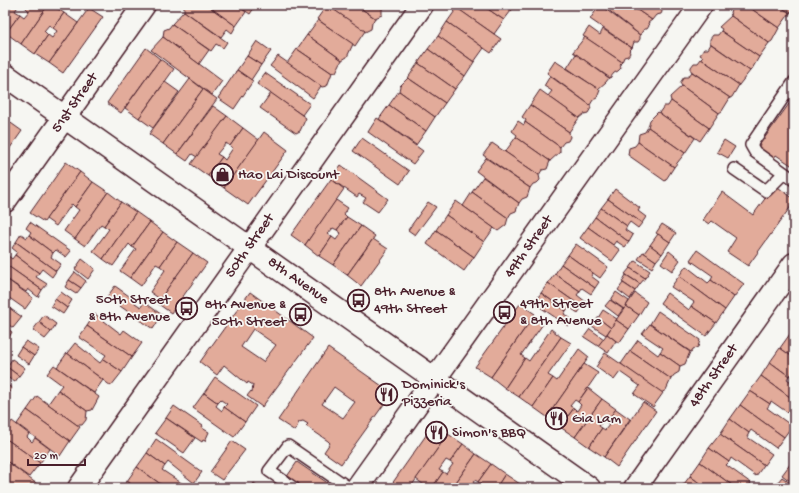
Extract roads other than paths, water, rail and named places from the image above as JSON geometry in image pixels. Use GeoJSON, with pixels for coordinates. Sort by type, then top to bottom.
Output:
{"type":"FeatureCollection","features":[{"type":"Feature","properties":{"kind":"street","name":"51st Street"},"geometry":{"type":"LineString","coordinates":[[5,201],[144,5]]}},
{"type":"Feature","properties":{"kind":"street","name":"50th Street"},"geometry":{"type":"LineString","coordinates":[[79,488],[422,5]]}},
{"type":"Feature","properties":{"kind":"street","name":"49th Street"},"geometry":{"type":"LineString","coordinates":[[357,488],[701,5]]}},
{"type":"Feature","properties":{"kind":"street","name":"8th Avenue"},"geometry":{"type":"LineString","coordinates":[[5,75],[589,488]]}},
{"type":"Feature","properties":{"kind":"street","name":"48th Street"},"geometry":{"type":"LineString","coordinates":[[635,488],[794,264]]}},
{"type":"Feature","properties":{"kind":"lane"},"geometry":{"type":"LineString","coordinates":[[794,82],[751,145],[755,152],[794,180]]}},
{"type":"Feature","properties":{"kind":"lane"},"geometry":{"type":"LineString","coordinates":[[734,169],[766,191],[784,173]]}},
{"type":"Feature","properties":{"kind":"lane"},"geometry":{"type":"LineString","coordinates":[[294,488],[269,471],[288,446],[349,488]]}},
{"type":"Feature","properties":{"kind":"place","name":"Hao Lai Discount"},"geometry":{"type":"Point","coordinates":[222,175]}},
{"type":"Feature","properties":{"kind":"place","name":"8th Avenue & 49th Street"},"geometry":{"type":"Point","coordinates":[358,301]}},
{"type":"Feature","properties":{"kind":"place","name":"50th Street & 8th Avenue"},"geometry":{"type":"Point","coordinates":[186,309]}},
{"type":"Feature","properties":{"kind":"place","name":"49th Street & 8th Avenue"},"geometry":{"type":"Point","coordinates":[505,313]}},
{"type":"Feature","properties":{"kind":"place","name":"8th Avenue & 50th Street"},"geometry":{"type":"Point","coordinates":[301,314]}},
{"type":"Feature","properties":{"kind":"place","name":"Dominick's Pizzeria"},"geometry":{"type":"Point","coordinates":[386,394]}},
{"type":"Feature","properties":{"kind":"place","name":"Gia Lam"},"geometry":{"type":"Point","coordinates":[557,419]}},
{"type":"Feature","properties":{"kind":"place","name":"Simon's BBQ"},"geometry":{"type":"Point","coordinates":[437,433]}}]}
